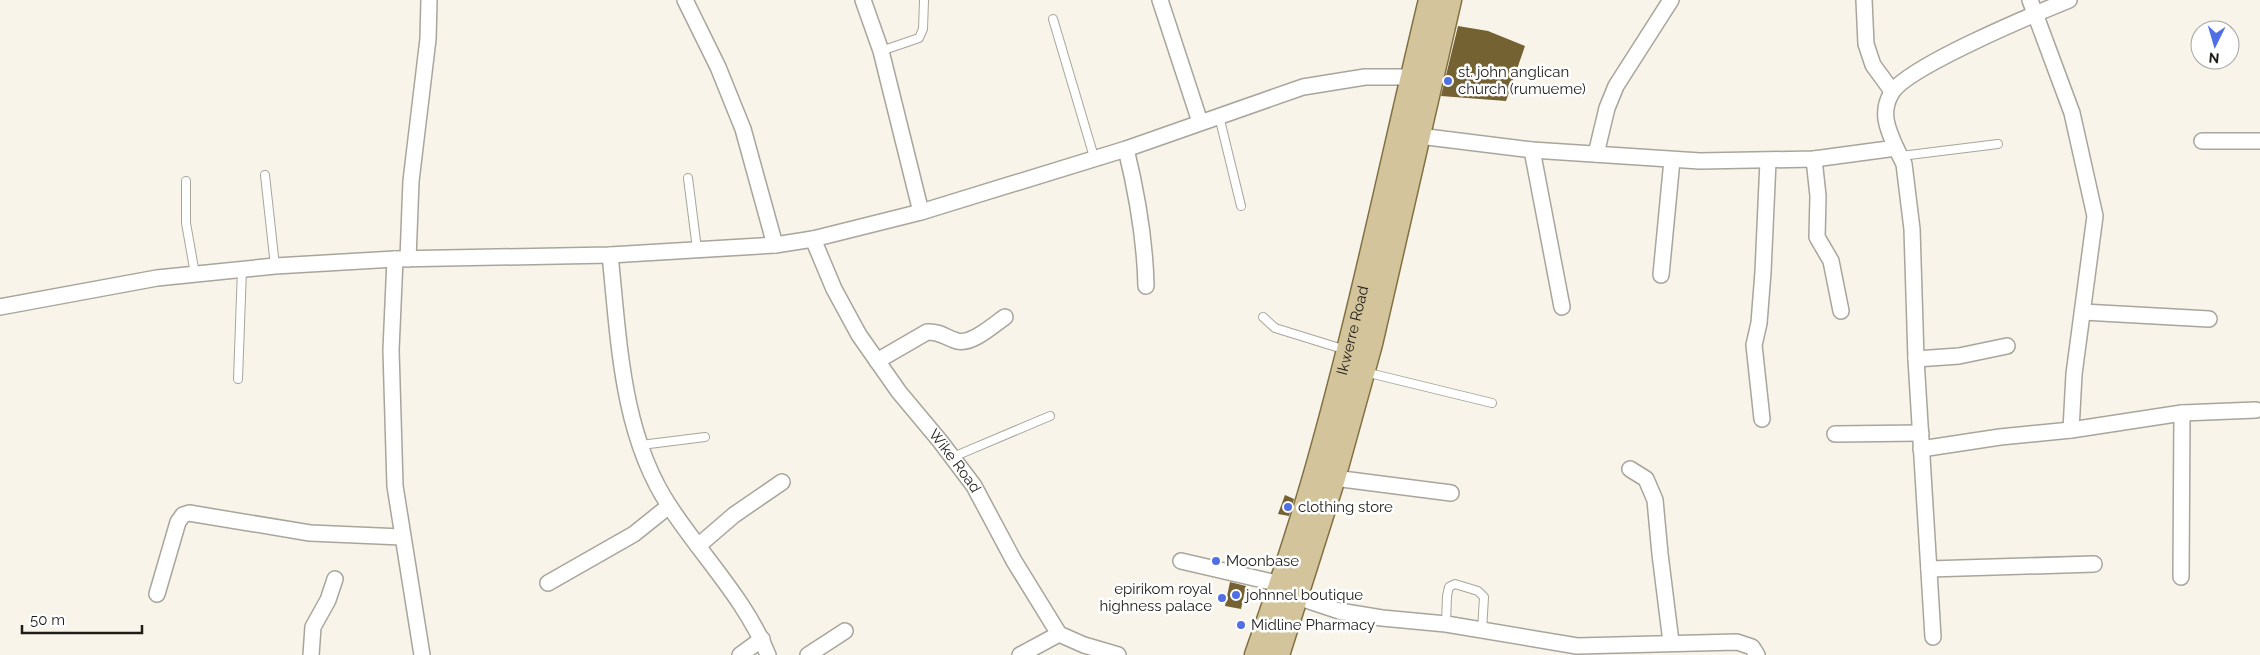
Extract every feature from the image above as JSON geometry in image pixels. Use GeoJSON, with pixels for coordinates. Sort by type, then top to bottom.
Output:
{"type":"FeatureCollection","features":[{"type":"Feature","properties":{"kind":"main road","name":"Ikwerre Road"},"geometry":{"type":"LineString","coordinates":[[1256,655],[1289,591],[1334,478],[1363,372],[1409,134],[1422,77],[1430,0]]}},
{"type":"Feature","properties":{"kind":"main road","name":"Ikwerre Road"},"geometry":{"type":"LineString","coordinates":[[1422,77],[1450,0]]}},
{"type":"Feature","properties":{"kind":"main road","name":"Ikwerre Road"},"geometry":{"type":"LineString","coordinates":[[1278,655],[1289,591],[1322,450],[1409,134]]}},
{"type":"Feature","properties":{"kind":"street"},"geometry":{"type":"LineString","coordinates":[[422,655],[395,486],[391,350],[428,39],[430,0]]}},
{"type":"Feature","properties":{"kind":"street"},"geometry":{"type":"LineString","coordinates":[[685,0],[718,67],[743,128],[775,245]]}},
{"type":"Feature","properties":{"kind":"street"},"geometry":{"type":"LineString","coordinates":[[863,0],[881,51],[921,212]]}},
{"type":"Feature","properties":{"kind":"street"},"geometry":{"type":"LineString","coordinates":[[1160,0],[1200,122]]}},
{"type":"Feature","properties":{"kind":"street"},"geometry":{"type":"LineString","coordinates":[[1596,154],[1616,86],[1671,0]]}},
{"type":"Feature","properties":{"kind":"street"},"geometry":{"type":"LineString","coordinates":[[1864,0],[1866,44],[1873,65],[1892,91]]}},
{"type":"Feature","properties":{"kind":"street"},"geometry":{"type":"LineString","coordinates":[[1933,637],[1916,359],[1912,229],[1904,164],[1886,127],[1885,112],[1892,91],[1915,72],[2032,7],[2069,0]]}},
{"type":"Feature","properties":{"kind":"street"},"geometry":{"type":"LineString","coordinates":[[2032,7],[2072,113],[2095,216],[2074,374],[2071,430]]}},
{"type":"Feature","properties":{"kind":"street"},"geometry":{"type":"LineString","coordinates":[[0,307],[157,278],[275,266],[402,259],[610,255],[775,245],[813,239],[921,212],[1094,157],[1126,149],[1304,87],[1365,77],[1422,77]]}},
{"type":"Feature","properties":{"kind":"street"},"geometry":{"type":"LineString","coordinates":[[1409,134],[1532,150],[1672,160],[1768,161],[1898,152]]}},
{"type":"Feature","properties":{"kind":"street"},"geometry":{"type":"LineString","coordinates":[[2202,141],[2260,141]]}},
{"type":"Feature","properties":{"kind":"street"},"geometry":{"type":"LineString","coordinates":[[1126,149],[1144,238],[1146,286]]}},
{"type":"Feature","properties":{"kind":"street"},"geometry":{"type":"LineString","coordinates":[[1532,150],[1562,307]]}},
{"type":"Feature","properties":{"kind":"street"},"geometry":{"type":"LineString","coordinates":[[1814,159],[1818,196],[1817,237],[1831,261],[1840,311]]}},
{"type":"Feature","properties":{"kind":"street"},"geometry":{"type":"LineString","coordinates":[[1661,275],[1672,160]]}},
{"type":"Feature","properties":{"kind":"street"},"geometry":{"type":"LineString","coordinates":[[1762,419],[1754,345],[1759,323],[1763,272],[1768,161]]}},
{"type":"Feature","properties":{"kind":"street","name":"Wike Road"},"geometry":{"type":"LineString","coordinates":[[813,239],[834,289],[858,335],[974,486],[1014,561],[1059,634]]}},
{"type":"Feature","properties":{"kind":"street"},"geometry":{"type":"LineString","coordinates":[[610,255],[622,367],[641,445],[669,506],[731,591],[762,639],[768,655]]}},
{"type":"Feature","properties":{"kind":"street"},"geometry":{"type":"LineString","coordinates":[[2083,312],[2209,319]]}},
{"type":"Feature","properties":{"kind":"street"},"geometry":{"type":"LineString","coordinates":[[877,361],[928,332],[936,331],[958,341],[969,340],[1005,317]]}},
{"type":"Feature","properties":{"kind":"street"},"geometry":{"type":"LineString","coordinates":[[1916,359],[1959,356],[2007,346]]}},
{"type":"Feature","properties":{"kind":"street"},"geometry":{"type":"LineString","coordinates":[[1922,449],[2000,437],[2071,430],[2182,413],[2256,410]]}},
{"type":"Feature","properties":{"kind":"street"},"geometry":{"type":"LineString","coordinates":[[2181,577],[2182,413]]}},
{"type":"Feature","properties":{"kind":"street"},"geometry":{"type":"LineString","coordinates":[[1835,434],[1921,433]]}},
{"type":"Feature","properties":{"kind":"street"},"geometry":{"type":"LineString","coordinates":[[1630,469],[1646,479],[1655,500],[1671,642]]}},
{"type":"Feature","properties":{"kind":"street"},"geometry":{"type":"LineString","coordinates":[[1334,478],[1451,494]]}},
{"type":"Feature","properties":{"kind":"street"},"geometry":{"type":"LineString","coordinates":[[698,546],[734,516],[782,482]]}},
{"type":"Feature","properties":{"kind":"street"},"geometry":{"type":"LineString","coordinates":[[548,583],[634,534],[669,506]]}},
{"type":"Feature","properties":{"kind":"street"},"geometry":{"type":"LineString","coordinates":[[157,594],[178,522],[183,515],[189,513],[310,532],[402,537]]}},
{"type":"Feature","properties":{"kind":"street"},"geometry":{"type":"LineString","coordinates":[[1181,561],[1289,591],[1339,611],[1446,624],[1577,650],[1671,642],[1737,642],[1752,647],[1757,655]]}},
{"type":"Feature","properties":{"kind":"street"},"geometry":{"type":"LineString","coordinates":[[1929,569],[2094,564]]}},
{"type":"Feature","properties":{"kind":"street"},"geometry":{"type":"LineString","coordinates":[[311,655],[314,627],[328,600],[335,579]]}},
{"type":"Feature","properties":{"kind":"street"},"geometry":{"type":"LineString","coordinates":[[808,655],[845,631]]}},
{"type":"Feature","properties":{"kind":"street"},"geometry":{"type":"LineString","coordinates":[[1020,655],[1059,634],[1084,645],[1118,655]]}},
{"type":"Feature","properties":{"kind":"street"},"geometry":{"type":"LineString","coordinates":[[740,655],[762,639]]}},
{"type":"Feature","properties":{"kind":"lane"},"geometry":{"type":"LineString","coordinates":[[881,51],[919,38],[923,29],[924,0]]}},
{"type":"Feature","properties":{"kind":"lane"},"geometry":{"type":"LineString","coordinates":[[1053,19],[1094,157]]}},
{"type":"Feature","properties":{"kind":"lane"},"geometry":{"type":"LineString","coordinates":[[1219,116],[1241,206]]}},
{"type":"Feature","properties":{"kind":"lane"},"geometry":{"type":"LineString","coordinates":[[1898,152],[1998,144]]}},
{"type":"Feature","properties":{"kind":"lane"},"geometry":{"type":"LineString","coordinates":[[265,175],[275,266]]}},
{"type":"Feature","properties":{"kind":"lane"},"geometry":{"type":"LineString","coordinates":[[688,178],[697,250]]}},
{"type":"Feature","properties":{"kind":"lane"},"geometry":{"type":"LineString","coordinates":[[186,181],[186,223],[195,274]]}},
{"type":"Feature","properties":{"kind":"lane"},"geometry":{"type":"LineString","coordinates":[[238,379],[242,269]]}},
{"type":"Feature","properties":{"kind":"lane"},"geometry":{"type":"LineString","coordinates":[[1263,317],[1275,328],[1348,350]]}},
{"type":"Feature","properties":{"kind":"lane"},"geometry":{"type":"LineString","coordinates":[[1363,372],[1492,403]]}},
{"type":"Feature","properties":{"kind":"lane"},"geometry":{"type":"LineString","coordinates":[[953,457],[1050,416]]}},
{"type":"Feature","properties":{"kind":"lane"},"geometry":{"type":"LineString","coordinates":[[641,445],[705,437]]}},
{"type":"Feature","properties":{"kind":"lane"},"geometry":{"type":"LineString","coordinates":[[1446,624],[1447,596],[1450,588],[1455,584],[1478,591],[1484,597],[1482,631]]}},
{"type":"Feature","properties":{"kind":"building","name":"st. john anglican church (rumueme)"},"geometry":{"type":"Polygon","coordinates":[[[1458,26],[1488,31],[1525,46],[1506,101],[1441,96],[1458,26]]]}},
{"type":"Feature","properties":{"kind":"building","name":"clothing store"},"geometry":{"type":"Polygon","coordinates":[[[1285,495],[1294,499],[1289,516],[1278,514],[1285,495]]]}},
{"type":"Feature","properties":{"kind":"building","name":"johnnel boutique"},"geometry":{"type":"Polygon","coordinates":[[[1230,582],[1246,586],[1241,609],[1225,606],[1230,582]]]}},
{"type":"Feature","properties":{"kind":"place","name":"st. john anglican church (rumueme)"},"geometry":{"type":"Point","coordinates":[1448,81]}},
{"type":"Feature","properties":{"kind":"place","name":"clothing store"},"geometry":{"type":"Point","coordinates":[1288,507]}},
{"type":"Feature","properties":{"kind":"place","name":"Moonbase"},"geometry":{"type":"Point","coordinates":[1216,561]}},
{"type":"Feature","properties":{"kind":"place","name":"johnnel boutique"},"geometry":{"type":"Point","coordinates":[1236,595]}},
{"type":"Feature","properties":{"kind":"place","name":"epirikom royal highness palace"},"geometry":{"type":"Point","coordinates":[1222,598]}},
{"type":"Feature","properties":{"kind":"place","name":"Midline Pharmacy"},"geometry":{"type":"Point","coordinates":[1241,625]}}]}
